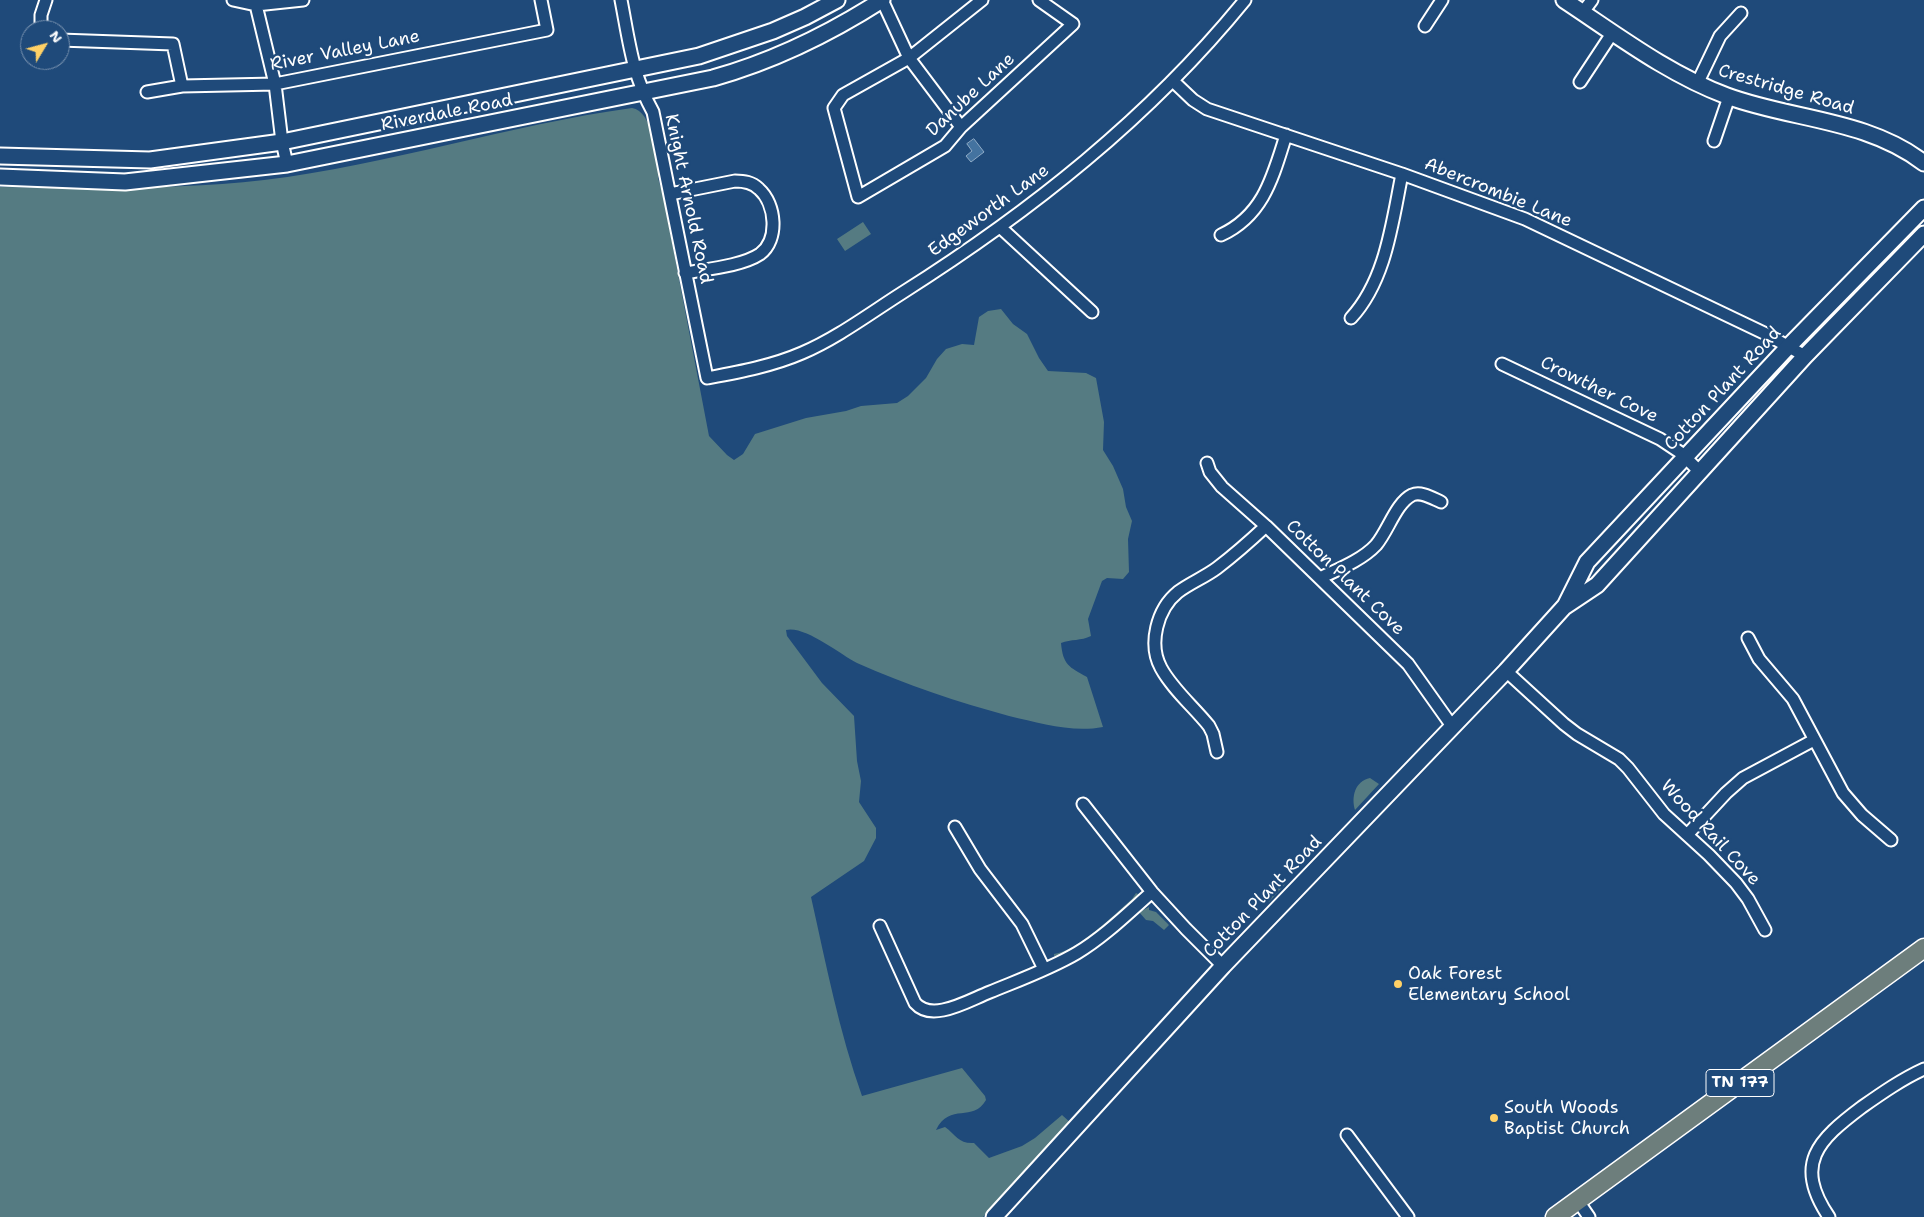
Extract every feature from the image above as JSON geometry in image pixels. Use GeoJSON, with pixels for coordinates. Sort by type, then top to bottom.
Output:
{"type":"FeatureCollection","features":[{"type":"Feature","properties":{"kind":"main road","name":"TN 177"},"geometry":{"type":"LineString","coordinates":[[1555,1217],[1924,948]]}},
{"type":"Feature","properties":{"kind":"street"},"geometry":{"type":"LineString","coordinates":[[41,20],[46,0]]}},
{"type":"Feature","properties":{"kind":"street"},"geometry":{"type":"LineString","coordinates":[[233,0],[256,5],[303,0]]}},
{"type":"Feature","properties":{"kind":"street","name":"River Valley Lane"},"geometry":{"type":"LineString","coordinates":[[147,92],[182,86],[275,84],[547,30],[540,0]]}},
{"type":"Feature","properties":{"kind":"street","name":"Knight Arnold Road"},"geometry":{"type":"LineString","coordinates":[[620,0],[634,70],[642,92],[653,112],[707,378]]}},
{"type":"Feature","properties":{"kind":"street","name":"Riverdale Road"},"geometry":{"type":"LineString","coordinates":[[0,156],[150,160],[282,142],[698,56],[750,40],[805,17],[836,0]]}},
{"type":"Feature","properties":{"kind":"street"},"geometry":{"type":"LineString","coordinates":[[882,0],[910,58],[962,127]]}},
{"type":"Feature","properties":{"kind":"street","name":"Riverdale Road"},"geometry":{"type":"LineString","coordinates":[[0,177],[125,182],[287,164],[713,78],[759,64],[791,51],[835,29],[882,0]]}},
{"type":"Feature","properties":{"kind":"street"},"geometry":{"type":"LineString","coordinates":[[910,58],[982,0]]}},
{"type":"Feature","properties":{"kind":"street","name":"Danube Lane"},"geometry":{"type":"LineString","coordinates":[[910,58],[843,95],[834,108],[858,197],[945,146],[962,127],[1073,24],[1039,0]]}},
{"type":"Feature","properties":{"kind":"street","name":"Edgeworth Lane"},"geometry":{"type":"LineString","coordinates":[[707,378],[766,366],[816,347],[951,262],[1078,168],[1173,81],[1245,0]]}},
{"type":"Feature","properties":{"kind":"street"},"geometry":{"type":"LineString","coordinates":[[1424,26],[1442,0]]}},
{"type":"Feature","properties":{"kind":"street","name":"Crestridge Road"},"geometry":{"type":"LineString","coordinates":[[1564,0],[1587,6],[1613,32],[1669,69],[1697,84],[1729,97],[1867,133],[1902,149],[1924,163]]}},
{"type":"Feature","properties":{"kind":"street"},"geometry":{"type":"LineString","coordinates":[[256,5],[275,84],[282,142],[287,164]]}},
{"type":"Feature","properties":{"kind":"street"},"geometry":{"type":"LineString","coordinates":[[1697,84],[1720,36],[1741,13]]}},
{"type":"Feature","properties":{"kind":"street"},"geometry":{"type":"LineString","coordinates":[[1580,82],[1613,32]]}},
{"type":"Feature","properties":{"kind":"street"},"geometry":{"type":"LineString","coordinates":[[70,40],[174,44],[182,86]]}},
{"type":"Feature","properties":{"kind":"street","name":"Abercrombie Lane"},"geometry":{"type":"LineString","coordinates":[[1173,81],[1200,106],[1402,174],[1525,219],[1758,330],[1805,356]]}},
{"type":"Feature","properties":{"kind":"street"},"geometry":{"type":"LineString","coordinates":[[1714,141],[1729,97]]}},
{"type":"Feature","properties":{"kind":"street"},"geometry":{"type":"LineString","coordinates":[[1221,235],[1244,221],[1266,193],[1286,135]]}},
{"type":"Feature","properties":{"kind":"street"},"geometry":{"type":"LineString","coordinates":[[1351,318],[1366,300],[1385,254],[1402,174]]}},
{"type":"Feature","properties":{"kind":"street"},"geometry":{"type":"LineString","coordinates":[[670,194],[734,181],[744,181],[758,188],[764,194],[773,222],[772,239],[769,245],[759,254],[743,261],[686,273]]}},
{"type":"Feature","properties":{"kind":"street","name":"Cotton Plant Road"},"geometry":{"type":"LineString","coordinates":[[1564,607],[1587,562],[1789,346],[1924,208]]}},
{"type":"Feature","properties":{"kind":"street"},"geometry":{"type":"LineString","coordinates":[[1000,227],[1092,312]]}},
{"type":"Feature","properties":{"kind":"street","name":"Cotton Plant Road"},"geometry":{"type":"LineString","coordinates":[[994,1217],[1223,966],[1506,671],[1564,607],[1597,585],[1805,356],[1924,234]]}},
{"type":"Feature","properties":{"kind":"street","name":"Crowther Cove"},"geometry":{"type":"LineString","coordinates":[[1502,364],[1660,439],[1676,448],[1700,472]]}},
{"type":"Feature","properties":{"kind":"street","name":"Cotton Plant Cove"},"geometry":{"type":"LineString","coordinates":[[1207,463],[1210,472],[1222,487],[1266,526],[1408,664],[1452,726]]}},
{"type":"Feature","properties":{"kind":"street"},"geometry":{"type":"LineString","coordinates":[[1320,578],[1370,551],[1382,536],[1401,505],[1408,498],[1421,494],[1441,502]]}},
{"type":"Feature","properties":{"kind":"street"},"geometry":{"type":"LineString","coordinates":[[1217,752],[1209,726],[1168,679],[1160,666],[1156,653],[1155,638],[1158,625],[1168,602],[1178,592],[1222,565],[1266,526]]}},
{"type":"Feature","properties":{"kind":"street"},"geometry":{"type":"LineString","coordinates":[[1748,638],[1759,659],[1793,699],[1843,793],[1862,815],[1891,840]]}},
{"type":"Feature","properties":{"kind":"street","name":"Wood Rail Cove"},"geometry":{"type":"LineString","coordinates":[[1506,671],[1564,724],[1619,759],[1664,814],[1709,855],[1736,883],[1748,899],[1765,930]]}},
{"type":"Feature","properties":{"kind":"street"},"geometry":{"type":"LineString","coordinates":[[1687,835],[1726,793],[1743,778],[1814,740]]}},
{"type":"Feature","properties":{"kind":"street"},"geometry":{"type":"LineString","coordinates":[[1083,804],[1152,892],[1223,966]]}},
{"type":"Feature","properties":{"kind":"street"},"geometry":{"type":"LineString","coordinates":[[955,827],[980,869],[1022,924],[1044,969]]}},
{"type":"Feature","properties":{"kind":"street"},"geometry":{"type":"LineString","coordinates":[[880,926],[912,998],[920,1008],[929,1010],[949,1009],[1070,956],[1090,944],[1152,892]]}},
{"type":"Feature","properties":{"kind":"street"},"geometry":{"type":"LineString","coordinates":[[1829,1217],[1816,1192],[1813,1181],[1813,1161],[1820,1145],[1838,1125],[1895,1084],[1924,1069]]}},
{"type":"Feature","properties":{"kind":"street"},"geometry":{"type":"LineString","coordinates":[[1347,1134],[1408,1217]]}},
{"type":"Feature","properties":{"kind":"street"},"geometry":{"type":"LineString","coordinates":[[1578,1201],[1589,1217]]}},
{"type":"Feature","properties":{"kind":"green space"},"geometry":{"type":"Polygon","coordinates":[[[632,108],[639,111],[645,117],[655,146],[660,173],[658,178],[663,195],[709,436],[734,460],[743,454],[755,434],[806,418],[846,411],[861,406],[897,403],[908,396],[926,378],[937,359],[946,349],[962,344],[974,345],[979,317],[988,311],[1001,309],[1013,324],[1027,334],[1048,371],[1086,373],[1096,378],[1104,422],[1103,450],[1113,466],[1123,489],[1126,507],[1132,521],[1128,539],[1129,572],[1123,579],[1107,578],[1102,581],[1088,619],[1091,636],[1061,643],[1065,661],[1076,671],[1087,677],[1103,727],[1080,729],[1056,726],[1009,716],[971,705],[913,686],[857,663],[812,636],[794,630],[786,630],[787,636],[822,683],[854,716],[857,761],[861,781],[859,802],[876,828],[876,838],[864,861],[811,897],[840,1022],[862,1096],[962,1068],[985,1096],[986,1100],[981,1107],[975,1110],[948,1117],[936,1130],[945,1127],[961,1140],[974,1143],[989,1158],[1022,1146],[1035,1138],[1062,1115],[1072,1124],[983,1217],[0,1217],[0,187],[165,187],[264,180],[357,165],[540,124],[632,108]]]}},
{"type":"Feature","properties":{"kind":"green space"},"geometry":{"type":"Polygon","coordinates":[[[863,222],[871,234],[845,251],[837,239],[863,222]]]}},
{"type":"Feature","properties":{"kind":"green space"},"geometry":{"type":"Polygon","coordinates":[[[1370,778],[1379,784],[1355,810],[1355,790],[1361,782],[1370,778]]]}},
{"type":"Feature","properties":{"kind":"green space"},"geometry":{"type":"Polygon","coordinates":[[[1283,880],[1287,882],[1269,902],[1266,897],[1268,891],[1274,884],[1283,880]]]}},
{"type":"Feature","properties":{"kind":"green space"},"geometry":{"type":"Polygon","coordinates":[[[1136,893],[1138,894],[1134,900],[1095,933],[1073,949],[1054,956],[1054,954],[1073,946],[1095,931],[1132,899],[1136,893]]]}},
{"type":"Feature","properties":{"kind":"green space"},"geometry":{"type":"Polygon","coordinates":[[[1149,907],[1149,910],[1156,912],[1169,925],[1164,930],[1153,921],[1146,920],[1139,912],[1149,907]]]}},
{"type":"Feature","properties":{"kind":"water"},"geometry":{"type":"Polygon","coordinates":[[[974,139],[984,152],[971,162],[966,156],[972,151],[967,144],[974,139]]]}},
{"type":"Feature","properties":{"kind":"place","name":"Oak Forest Elementary School"},"geometry":{"type":"Point","coordinates":[1398,984]}},
{"type":"Feature","properties":{"kind":"place","name":"South Woods Baptist Church"},"geometry":{"type":"Point","coordinates":[1494,1118]}}]}
